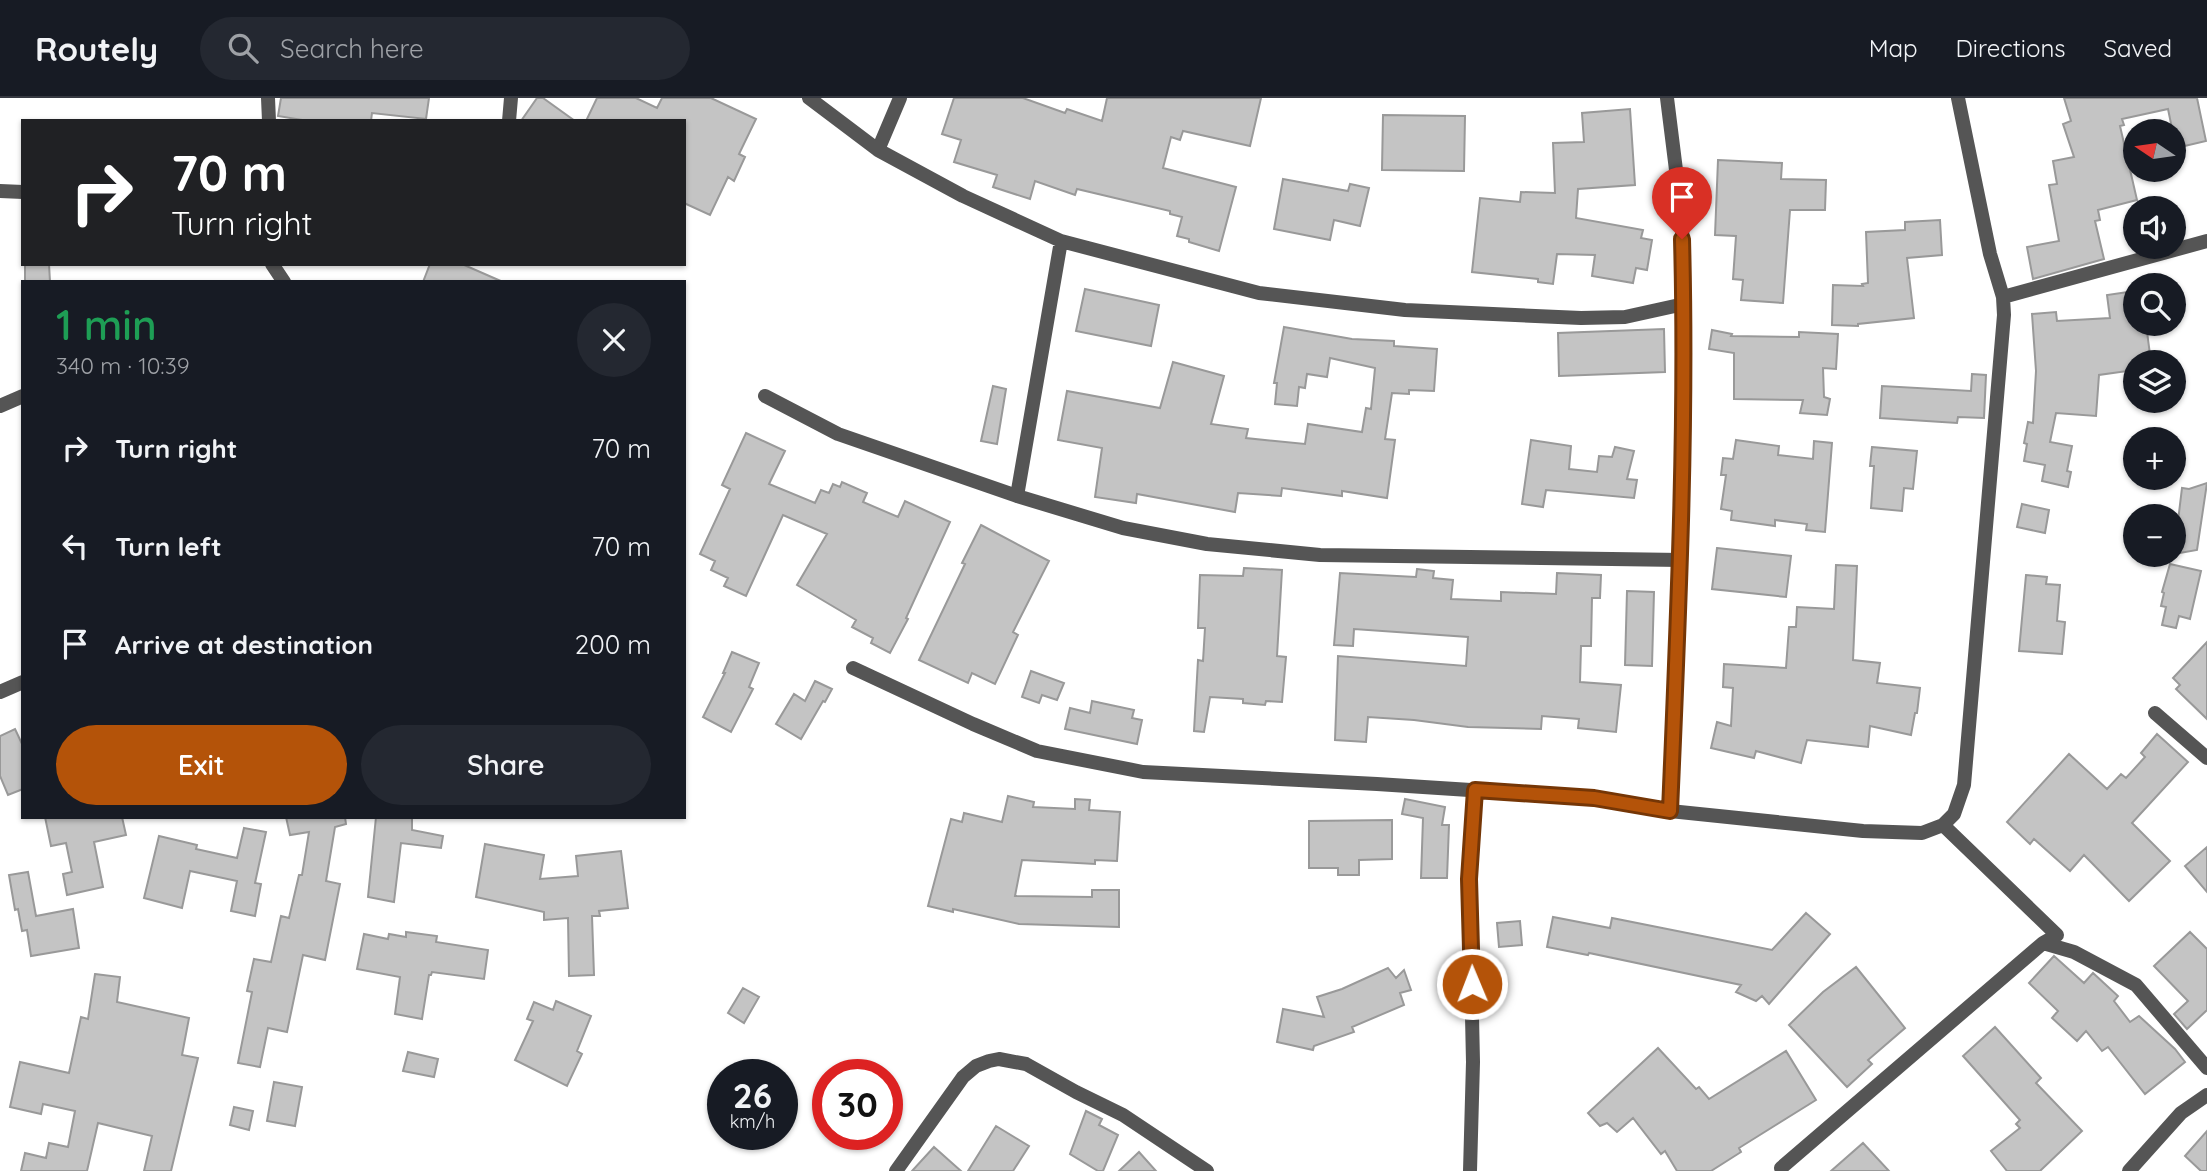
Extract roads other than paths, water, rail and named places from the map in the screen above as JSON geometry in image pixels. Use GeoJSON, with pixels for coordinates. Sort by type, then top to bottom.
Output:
{"type":"FeatureCollection","features":[{"type":"Feature","properties":{"kind":"street"},"geometry":{"type":"LineString","coordinates":[[268,98],[269,119]]}},
{"type":"Feature","properties":{"kind":"street"},"geometry":{"type":"LineString","coordinates":[[509,119],[511,98]]}},
{"type":"Feature","properties":{"kind":"street"},"geometry":{"type":"LineString","coordinates":[[809,98],[878,150],[963,197],[1061,241],[1259,293],[1405,310],[1581,318],[1625,317],[1684,304]]}},
{"type":"Feature","properties":{"kind":"street"},"geometry":{"type":"LineString","coordinates":[[878,150],[900,98]]}},
{"type":"Feature","properties":{"kind":"street"},"geometry":{"type":"LineString","coordinates":[[1667,98],[1682,218],[1684,304],[1681,560],[1670,811]]}},
{"type":"Feature","properties":{"kind":"street"},"geometry":{"type":"LineString","coordinates":[[853,668],[1037,751],[1143,772],[1594,798],[1670,811],[1863,831],[1922,833],[1943,825],[1954,814],[1964,785],[2004,315],[2003,297],[1990,254],[1958,98]]}},
{"type":"Feature","properties":{"kind":"street"},"geometry":{"type":"LineString","coordinates":[[0,191],[21,192]]}},
{"type":"Feature","properties":{"kind":"street"},"geometry":{"type":"LineString","coordinates":[[1017,496],[1061,241]]}},
{"type":"Feature","properties":{"kind":"street"},"geometry":{"type":"LineString","coordinates":[[2003,297],[2207,241]]}},
{"type":"Feature","properties":{"kind":"street"},"geometry":{"type":"LineString","coordinates":[[765,396],[838,433],[1017,496],[1123,528],[1207,544],[1320,555],[1681,560]]}},
{"type":"Feature","properties":{"kind":"street"},"geometry":{"type":"LineString","coordinates":[[0,406],[21,397]]}},
{"type":"Feature","properties":{"kind":"street"},"geometry":{"type":"LineString","coordinates":[[0,692],[21,683]]}},
{"type":"Feature","properties":{"kind":"street"},"geometry":{"type":"LineString","coordinates":[[2155,713],[2207,758]]}},
{"type":"Feature","properties":{"kind":"street"},"geometry":{"type":"LineString","coordinates":[[1470,1171],[1473,1062],[1469,879],[1475,790]]}},
{"type":"Feature","properties":{"kind":"street"},"geometry":{"type":"LineString","coordinates":[[1781,1168],[2043,943],[2057,934],[1943,825]]}},
{"type":"Feature","properties":{"kind":"street"},"geometry":{"type":"LineString","coordinates":[[2043,943],[2074,952],[2136,985],[2207,1068]]}},
{"type":"Feature","properties":{"kind":"street"},"geometry":{"type":"LineString","coordinates":[[896,1171],[963,1077],[976,1066],[999,1059],[1026,1064],[1123,1115],[1207,1171]]}},
{"type":"Feature","properties":{"kind":"street"},"geometry":{"type":"LineString","coordinates":[[2129,1171],[2181,1113],[2207,1095]]}}]}
